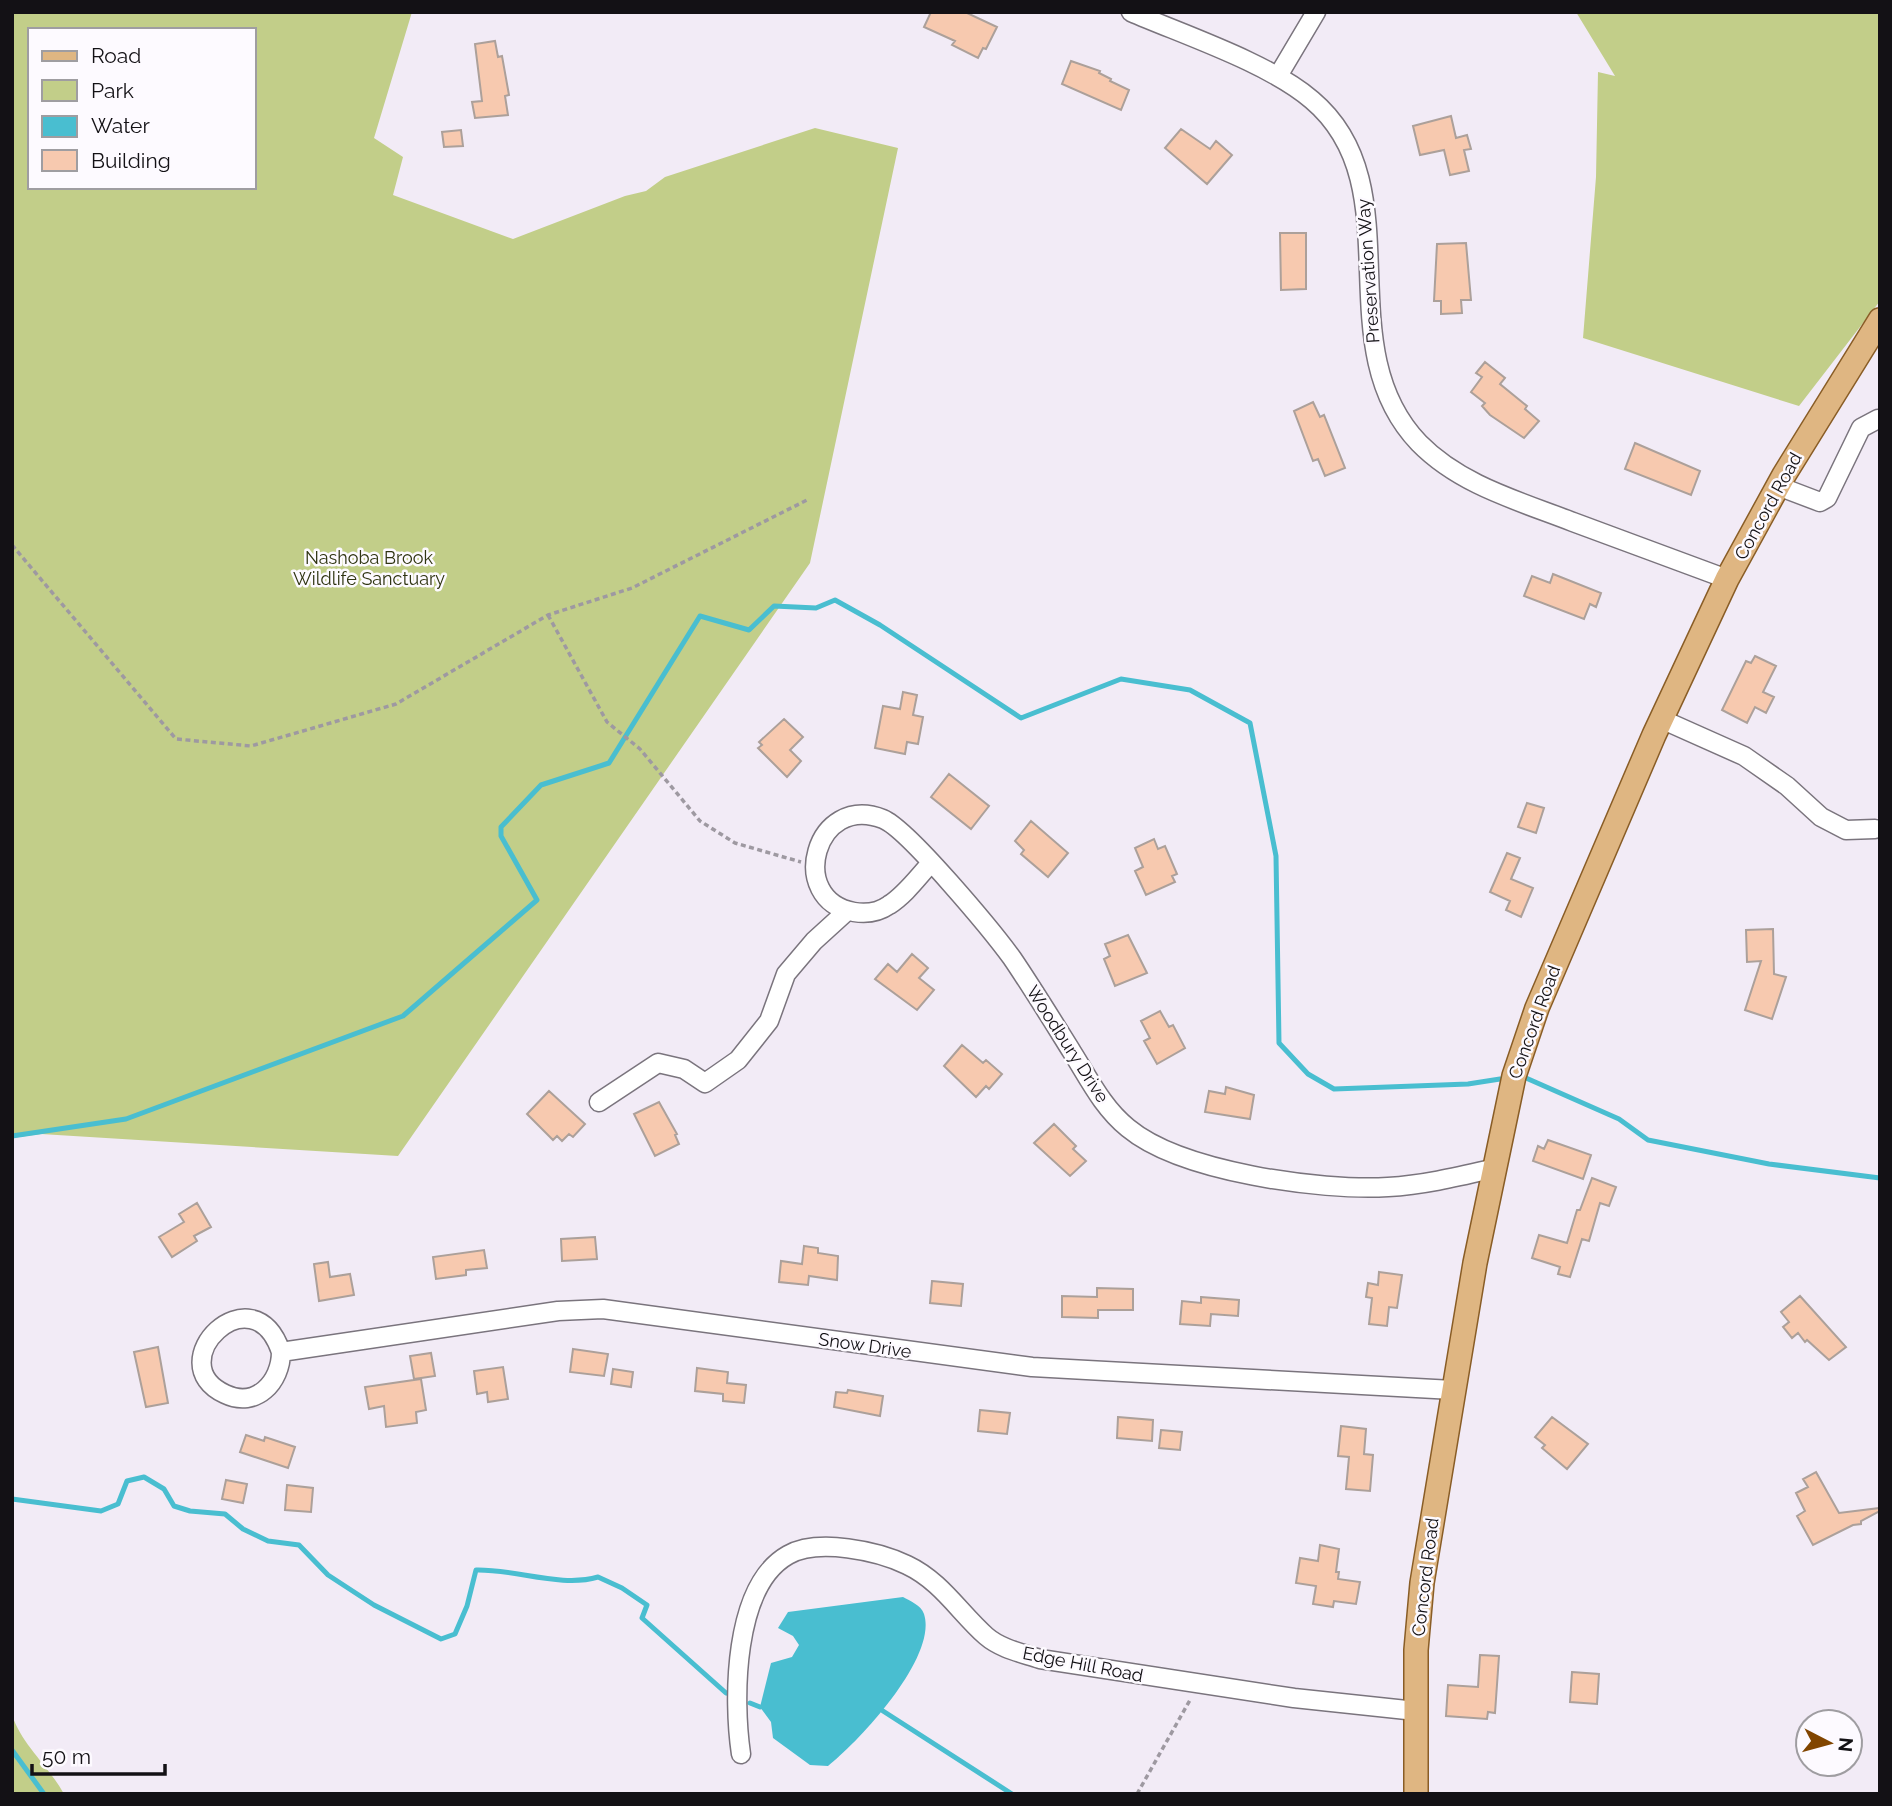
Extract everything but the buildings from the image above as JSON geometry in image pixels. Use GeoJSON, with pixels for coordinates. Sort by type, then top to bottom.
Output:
{"type":"FeatureCollection","features":[{"type":"Feature","properties":{"kind":"main road","name":"Concord Road"},"geometry":{"type":"LineString","coordinates":[[1416,1794],[1416,1650],[1422,1583],[1492,1169],[1514,1076],[1537,1008],[1661,719],[1727,579],[1778,486],[1880,320]]}},
{"type":"Feature","properties":{"kind":"street","name":"Preservation Way"},"geometry":{"type":"LineString","coordinates":[[1131,12],[1278,76],[1326,113],[1349,146],[1364,199],[1369,314],[1377,366],[1385,391],[1416,440],[1437,460],[1480,486],[1727,579]]}},
{"type":"Feature","properties":{"kind":"street"},"geometry":{"type":"LineString","coordinates":[[1278,76],[1316,12]]}},
{"type":"Feature","properties":{"kind":"street"},"geometry":{"type":"LineString","coordinates":[[1778,486],[1820,502],[1828,498],[1861,428],[1878,419]]}},
{"type":"Feature","properties":{"kind":"street"},"geometry":{"type":"LineString","coordinates":[[1661,719],[1744,756],[1787,786],[1821,817],[1846,830],[1875,829]]}},
{"type":"Feature","properties":{"kind":"street","name":"Woodbury Drive"},"geometry":{"type":"LineString","coordinates":[[814,866],[816,851],[831,827],[857,815],[886,820],[930,864],[1008,953],[1103,1102],[1128,1129],[1153,1144],[1202,1164],[1345,1188],[1437,1182],[1492,1169]]}},
{"type":"Feature","properties":{"kind":"street"},"geometry":{"type":"LineString","coordinates":[[814,866],[824,893],[847,911],[875,911],[889,906],[930,864]]}},
{"type":"Feature","properties":{"kind":"street"},"geometry":{"type":"LineString","coordinates":[[599,1102],[658,1063],[684,1069],[705,1083],[738,1060],[769,1021],[786,974],[814,941],[847,911]]}},
{"type":"Feature","properties":{"kind":"street","name":"Snow Drive"},"geometry":{"type":"LineString","coordinates":[[281,1352],[558,1311],[603,1309],[1032,1367],[1453,1390]]}},
{"type":"Feature","properties":{"kind":"street"},"geometry":{"type":"LineString","coordinates":[[233,1320],[258,1322],[276,1340],[281,1352],[276,1378],[257,1395],[244,1398],[219,1391],[204,1370],[204,1345],[220,1325],[233,1320]]}},
{"type":"Feature","properties":{"kind":"street","name":"Edge Hill Road"},"geometry":{"type":"LineString","coordinates":[[741,1754],[736,1692],[746,1623],[754,1596],[767,1573],[789,1554],[811,1549],[848,1547],[907,1564],[931,1579],[988,1637],[1009,1649],[1089,1669],[1416,1711]]}},
{"type":"Feature","properties":{"kind":"path"},"geometry":{"type":"LineString","coordinates":[[12,545],[176,739],[251,746],[396,704],[548,615],[632,588],[807,500]]}},
{"type":"Feature","properties":{"kind":"path"},"geometry":{"type":"LineString","coordinates":[[548,615],[607,722],[640,750],[700,821],[735,844],[814,866]]}},
{"type":"Feature","properties":{"kind":"path"},"geometry":{"type":"LineString","coordinates":[[1137,1794],[1200,1683]]}},
{"type":"Feature","properties":{"kind":"green space","name":"Nashoba Brook Wildlife Sanctuary"},"geometry":{"type":"Polygon","coordinates":[[[12,12],[412,12],[374,138],[403,157],[393,195],[513,239],[625,196],[646,191],[665,177],[815,128],[898,148],[810,563],[398,1156],[41,1134],[12,1138],[12,12]]]}},
{"type":"Feature","properties":{"kind":"green space"},"geometry":{"type":"Polygon","coordinates":[[[1576,12],[1880,12],[1880,301],[1799,406],[1583,338],[1596,177],[1598,72],[1615,76],[1576,12]]]}},
{"type":"Feature","properties":{"kind":"green space"},"geometry":{"type":"Polygon","coordinates":[[[12,1715],[22,1736],[64,1794],[12,1794],[12,1715]]]}},
{"type":"Feature","properties":{"kind":"water"},"geometry":{"type":"Polygon","coordinates":[[[903,1597],[920,1608],[924,1614],[925,1632],[919,1653],[908,1675],[876,1719],[842,1754],[828,1766],[810,1765],[773,1738],[771,1722],[760,1707],[771,1663],[792,1657],[799,1645],[793,1636],[778,1628],[788,1612],[903,1597]]]}},
{"type":"Feature","properties":{"kind":"waterway"},"geometry":{"type":"LineString","coordinates":[[12,1136],[126,1119],[403,1016],[537,900],[501,836],[501,827],[541,785],[609,763],[700,616],[749,630],[774,606],[816,608],[835,600],[880,625],[1021,718],[1121,679],[1190,690],[1250,723],[1276,856],[1279,1043],[1308,1074],[1334,1089],[1468,1084],[1500,1079]]}},
{"type":"Feature","properties":{"kind":"waterway"},"geometry":{"type":"LineString","coordinates":[[1526,1078],[1619,1119],[1648,1140],[1769,1164],[1880,1178]]}},
{"type":"Feature","properties":{"kind":"waterway"},"geometry":{"type":"LineString","coordinates":[[12,1499],[101,1511],[118,1504],[127,1481],[144,1477],[164,1489],[174,1506],[190,1511],[225,1514],[243,1529],[268,1541],[299,1545],[328,1575],[374,1605],[441,1639],[455,1634],[467,1606],[476,1570],[569,1580],[598,1577],[622,1588],[647,1605],[642,1618],[726,1693]]}},
{"type":"Feature","properties":{"kind":"waterway"},"geometry":{"type":"LineString","coordinates":[[750,1703],[760,1707]]}},
{"type":"Feature","properties":{"kind":"waterway"},"geometry":{"type":"LineString","coordinates":[[883,1711],[1012,1794]]}},
{"type":"Feature","properties":{"kind":"waterway"},"geometry":{"type":"LineString","coordinates":[[12,1750],[44,1794]]}}]}
